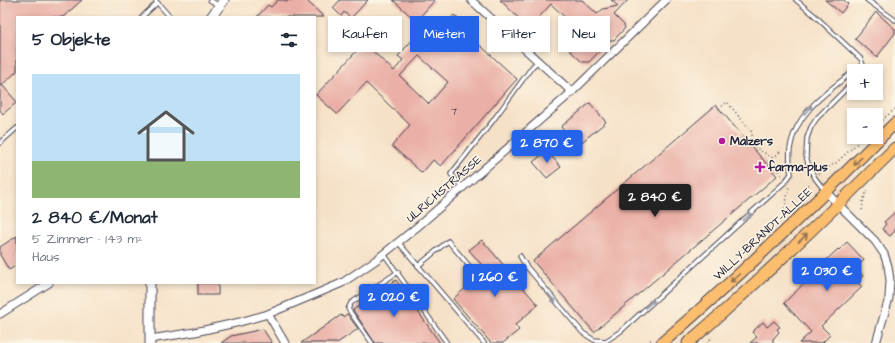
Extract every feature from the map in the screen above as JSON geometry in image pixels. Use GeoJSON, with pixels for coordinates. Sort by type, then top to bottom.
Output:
{"type":"FeatureCollection","features":[{"type":"Feature","properties":{"kind":"main road","name":"WILLY-BRANDT-ALLEE"},"geometry":{"type":"LineString","coordinates":[[660,339],[758,258],[895,123]]}},
{"type":"Feature","properties":{"kind":"main road"},"geometry":{"type":"LineString","coordinates":[[688,343],[765,275],[895,148]]}},
{"type":"Feature","properties":{"kind":"street"},"geometry":{"type":"LineString","coordinates":[[471,0],[572,92]]}},
{"type":"Feature","properties":{"kind":"street","name":"ULRICHSTRASSE"},"geometry":{"type":"LineString","coordinates":[[150,341],[240,322],[268,314],[342,283],[384,254],[463,188],[572,92],[666,0]]}},
{"type":"Feature","properties":{"kind":"street"},"geometry":{"type":"LineString","coordinates":[[212,16],[222,3]]}},
{"type":"Feature","properties":{"kind":"street"},"geometry":{"type":"LineString","coordinates":[[826,192],[875,241],[892,265],[889,298],[876,343]]}},
{"type":"Feature","properties":{"kind":"street"},"geometry":{"type":"LineString","coordinates":[[0,314],[47,284]]}},
{"type":"Feature","properties":{"kind":"street"},"geometry":{"type":"LineString","coordinates":[[150,284],[150,341]]}},
{"type":"Feature","properties":{"kind":"street"},"geometry":{"type":"LineString","coordinates":[[268,314],[285,343]]}},
{"type":"Feature","properties":{"kind":"lane"},"geometry":{"type":"LineString","coordinates":[[210,0],[222,3]]}},
{"type":"Feature","properties":{"kind":"lane"},"geometry":{"type":"LineString","coordinates":[[796,0],[814,14],[861,59],[863,64]]}},
{"type":"Feature","properties":{"kind":"lane"},"geometry":{"type":"LineString","coordinates":[[867,0],[895,20]]}},
{"type":"Feature","properties":{"kind":"lane"},"geometry":{"type":"LineString","coordinates":[[143,16],[156,1],[169,16]]}},
{"type":"Feature","properties":{"kind":"lane"},"geometry":{"type":"LineString","coordinates":[[463,188],[451,174],[538,60]]}},
{"type":"Feature","properties":{"kind":"lane"},"geometry":{"type":"LineString","coordinates":[[520,256],[526,266],[583,333],[594,340],[606,341],[621,331],[785,182],[791,174],[790,150],[799,122],[816,101],[847,77]]}},
{"type":"Feature","properties":{"kind":"lane"},"geometry":{"type":"LineString","coordinates":[[826,192],[815,178],[809,167],[806,156],[807,138],[811,127],[817,118],[847,88]]}},
{"type":"Feature","properties":{"kind":"lane"},"geometry":{"type":"LineString","coordinates":[[0,143],[16,129]]}},
{"type":"Feature","properties":{"kind":"lane"},"geometry":{"type":"LineString","coordinates":[[418,266],[448,241],[476,274]]}},
{"type":"Feature","properties":{"kind":"lane"},"geometry":{"type":"LineString","coordinates":[[398,242],[484,343]]}},
{"type":"Feature","properties":{"kind":"lane"},"geometry":{"type":"LineString","coordinates":[[384,254],[447,343]]}},
{"type":"Feature","properties":{"kind":"lane"},"geometry":{"type":"LineString","coordinates":[[372,343],[348,309],[351,303],[398,272]]}},
{"type":"Feature","properties":{"kind":"path"},"geometry":{"type":"LineString","coordinates":[[719,109],[727,102],[751,131],[756,148],[773,158],[776,165]]}},
{"type":"Feature","properties":{"kind":"path"},"geometry":{"type":"LineString","coordinates":[[883,119],[895,109]]}},
{"type":"Feature","properties":{"kind":"path"},"geometry":{"type":"LineString","coordinates":[[802,202],[806,188],[815,178],[823,170],[836,163],[856,144]]}},
{"type":"Feature","properties":{"kind":"path"},"geometry":{"type":"LineString","coordinates":[[773,158],[782,150]]}},
{"type":"Feature","properties":{"kind":"path"},"geometry":{"type":"LineString","coordinates":[[783,220],[788,215]]}},
{"type":"Feature","properties":{"kind":"path"},"geometry":{"type":"LineString","coordinates":[[647,343],[660,339]]}},
{"type":"Feature","properties":{"kind":"building"},"geometry":{"type":"Polygon","coordinates":[[[0,0],[82,0],[64,16],[16,16],[16,72],[2,85],[16,101],[16,103],[3,114],[0,110],[0,0]]]}},
{"type":"Feature","properties":{"kind":"building"},"geometry":{"type":"Polygon","coordinates":[[[278,0],[284,0],[287,2],[289,0],[306,0],[324,17],[258,16],[268,5],[271,7],[278,0]]]}},
{"type":"Feature","properties":{"kind":"building"},"geometry":{"type":"Polygon","coordinates":[[[340,0],[368,0],[353,16],[349,16],[344,12],[341,16],[333,8],[340,0]]]}},
{"type":"Feature","properties":{"kind":"building"},"geometry":{"type":"Polygon","coordinates":[[[393,0],[435,0],[421,16],[411,16],[393,0]]]}},
{"type":"Feature","properties":{"kind":"building"},"geometry":{"type":"Polygon","coordinates":[[[500,0],[582,0],[597,14],[603,9],[618,6],[611,0],[628,0],[614,15],[625,28],[614,40],[610,40],[610,16],[564,16],[551,4],[540,16],[517,16],[500,0]]]}},
{"type":"Feature","properties":{"kind":"building"},"geometry":{"type":"Polygon","coordinates":[[[825,0],[844,0],[848,4],[841,13],[825,0]]]}},
{"type":"Feature","properties":{"kind":"building"},"geometry":{"type":"Polygon","coordinates":[[[876,12],[895,29],[895,33],[877,57],[855,39],[876,12]]]}},
{"type":"Feature","properties":{"kind":"building"},"geometry":{"type":"Polygon","coordinates":[[[410,43],[410,52],[479,52],[479,44],[517,79],[441,166],[433,160],[422,173],[392,146],[410,125],[366,83],[337,114],[316,95],[356,52],[374,52],[394,71],[403,60],[398,56],[410,43]],[[419,56],[400,76],[429,104],[448,82],[419,56]]]}},
{"type":"Feature","properties":{"kind":"building"},"geometry":{"type":"Polygon","coordinates":[[[572,52],[599,52],[589,62],[582,62],[572,52]]]}},
{"type":"Feature","properties":{"kind":"building"},"geometry":{"type":"Polygon","coordinates":[[[590,103],[606,122],[577,146],[561,127],[590,103]]]}},
{"type":"Feature","properties":{"kind":"building"},"geometry":{"type":"Polygon","coordinates":[[[716,105],[777,176],[594,332],[533,261],[716,105]]]}},
{"type":"Feature","properties":{"kind":"building"},"geometry":{"type":"Polygon","coordinates":[[[547,151],[561,167],[547,178],[533,162],[547,151]]]}},
{"type":"Feature","properties":{"kind":"building"},"geometry":{"type":"Polygon","coordinates":[[[895,212],[895,231],[890,236],[882,229],[886,224],[884,222],[895,212]]]}},
{"type":"Feature","properties":{"kind":"building"},"geometry":{"type":"Polygon","coordinates":[[[16,237],[16,266],[9,270],[0,255],[0,247],[16,237]]]}},
{"type":"Feature","properties":{"kind":"building"},"geometry":{"type":"Polygon","coordinates":[[[482,240],[538,305],[515,325],[519,330],[503,343],[491,343],[453,299],[486,270],[469,250],[482,240]]]}},
{"type":"Feature","properties":{"kind":"building"},"geometry":{"type":"Polygon","coordinates":[[[847,242],[864,260],[856,268],[863,276],[857,282],[862,287],[821,326],[830,335],[822,343],[799,343],[811,332],[784,303],[823,265],[822,264],[847,242]]]}},
{"type":"Feature","properties":{"kind":"building"},"geometry":{"type":"Polygon","coordinates":[[[396,280],[440,343],[375,343],[353,310],[396,280]]]}},
{"type":"Feature","properties":{"kind":"building"},"geometry":{"type":"Polygon","coordinates":[[[198,284],[218,284],[218,295],[198,295],[198,284]]]}},
{"type":"Feature","properties":{"kind":"building"},"geometry":{"type":"Polygon","coordinates":[[[347,314],[358,329],[337,343],[301,343],[341,315],[343,317],[347,314]]]}},
{"type":"Feature","properties":{"kind":"building"},"geometry":{"type":"Polygon","coordinates":[[[774,321],[780,327],[777,329],[779,332],[773,339],[773,343],[750,343],[757,337],[752,332],[763,322],[767,327],[774,321]]]}},
{"type":"Feature","properties":{"kind":"building"},"geometry":{"type":"Polygon","coordinates":[[[263,329],[272,343],[221,343],[231,336],[263,329]]]}},
{"type":"Feature","properties":{"kind":"place","name":"Malzers"},"geometry":{"type":"Point","coordinates":[722,141]}},
{"type":"Feature","properties":{"kind":"place","name":"farma-plus"},"geometry":{"type":"Point","coordinates":[760,167]}}]}
